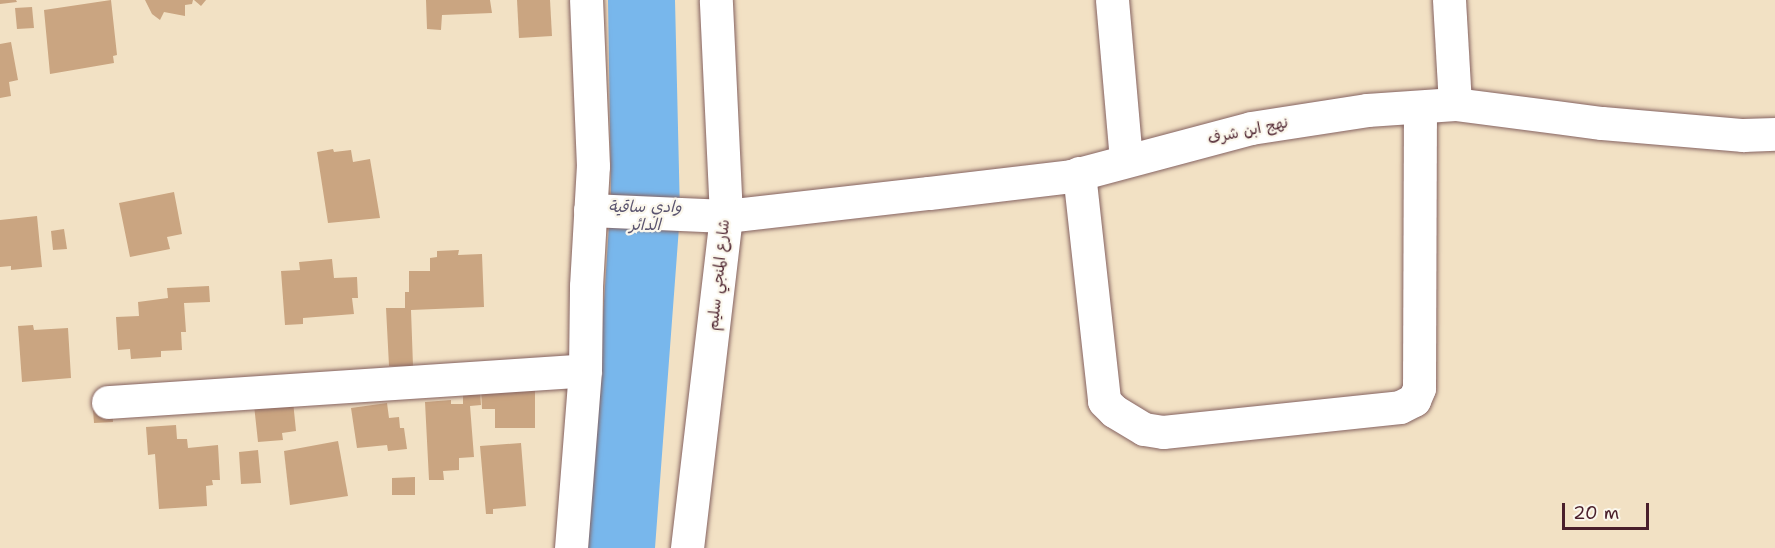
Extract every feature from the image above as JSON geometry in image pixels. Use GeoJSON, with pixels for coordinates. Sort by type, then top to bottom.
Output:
{"type":"FeatureCollection","features":[{"type":"Feature","properties":{"kind":"street"},"geometry":{"type":"LineString","coordinates":[[571,548],[598,211],[593,166],[586,0]]}},
{"type":"Feature","properties":{"kind":"street","name":"شارع المنجي سليم"},"geometry":{"type":"LineString","coordinates":[[687,548],[712,216],[716,0]]}},
{"type":"Feature","properties":{"kind":"street"},"geometry":{"type":"LineString","coordinates":[[1112,0],[1126,159]]}},
{"type":"Feature","properties":{"kind":"street"},"geometry":{"type":"LineString","coordinates":[[1449,0],[1455,104]]}},
{"type":"Feature","properties":{"kind":"street","name":"نهج ابن شرف"},"geometry":{"type":"LineString","coordinates":[[598,211],[712,216],[1079,173],[1251,128],[1367,110],[1455,104],[1602,123],[1743,135],[1775,134]]}},
{"type":"Feature","properties":{"kind":"street"},"geometry":{"type":"LineString","coordinates":[[1079,173],[1104,401],[1114,411],[1144,429],[1163,432],[1400,407],[1414,400],[1419,388],[1420,107]]}},
{"type":"Feature","properties":{"kind":"street"},"geometry":{"type":"LineString","coordinates":[[108,402],[585,370]]}},
{"type":"Feature","properties":{"kind":"water","name":"وادي ساقية الدائر"},"geometry":{"type":"Polygon","coordinates":[[[608,0],[675,0],[680,214],[655,548],[588,548],[611,194],[608,0]]]}},
{"type":"Feature","properties":{"kind":"building"},"geometry":{"type":"Polygon","coordinates":[[[0,0],[16,0],[17,2],[0,4],[0,0]]]}},
{"type":"Feature","properties":{"kind":"building"},"geometry":{"type":"Polygon","coordinates":[[[111,0],[117,55],[113,56],[114,63],[50,74],[44,10],[111,0]]]}},
{"type":"Feature","properties":{"kind":"building"},"geometry":{"type":"Polygon","coordinates":[[[145,0],[193,0],[192,4],[185,5],[185,16],[164,12],[160,20],[152,14],[145,0]]]}},
{"type":"Feature","properties":{"kind":"building"},"geometry":{"type":"Polygon","coordinates":[[[194,0],[206,0],[201,6],[194,0]]]}},
{"type":"Feature","properties":{"kind":"building"},"geometry":{"type":"Polygon","coordinates":[[[426,0],[490,0],[492,13],[442,15],[441,30],[427,29],[426,0]]]}},
{"type":"Feature","properties":{"kind":"building"},"geometry":{"type":"Polygon","coordinates":[[[517,0],[550,0],[552,36],[519,38],[517,0]]]}},
{"type":"Feature","properties":{"kind":"building"},"geometry":{"type":"Polygon","coordinates":[[[32,7],[34,28],[17,29],[15,8],[32,7]]]}},
{"type":"Feature","properties":{"kind":"building"},"geometry":{"type":"Polygon","coordinates":[[[11,42],[18,80],[9,82],[11,96],[0,98],[0,44],[11,42]]]}},
{"type":"Feature","properties":{"kind":"building"},"geometry":{"type":"Polygon","coordinates":[[[333,149],[334,152],[351,150],[353,162],[370,159],[380,218],[328,223],[317,152],[333,149]]]}},
{"type":"Feature","properties":{"kind":"building"},"geometry":{"type":"Polygon","coordinates":[[[174,192],[182,234],[167,237],[170,249],[130,257],[119,203],[174,192]]]}},
{"type":"Feature","properties":{"kind":"building"},"geometry":{"type":"Polygon","coordinates":[[[37,216],[42,267],[11,270],[11,266],[0,267],[0,220],[37,216]]]}},
{"type":"Feature","properties":{"kind":"building"},"geometry":{"type":"Polygon","coordinates":[[[64,229],[67,249],[53,250],[51,231],[64,229]]]}},
{"type":"Feature","properties":{"kind":"building"},"geometry":{"type":"Polygon","coordinates":[[[459,250],[458,255],[482,254],[484,307],[411,310],[413,366],[389,366],[386,308],[405,308],[405,292],[409,292],[409,271],[430,271],[430,258],[437,257],[437,251],[459,250]]]}},
{"type":"Feature","properties":{"kind":"building"},"geometry":{"type":"Polygon","coordinates":[[[332,259],[334,278],[357,277],[358,298],[352,298],[354,314],[303,318],[303,324],[285,325],[281,271],[300,270],[299,262],[332,259]]]}},
{"type":"Feature","properties":{"kind":"building"},"geometry":{"type":"Polygon","coordinates":[[[209,286],[210,302],[184,303],[186,332],[181,332],[182,350],[161,351],[161,357],[131,359],[130,349],[118,350],[116,317],[139,316],[138,302],[168,298],[167,288],[209,286]]]}},
{"type":"Feature","properties":{"kind":"building"},"geometry":{"type":"Polygon","coordinates":[[[33,325],[34,330],[68,328],[71,378],[22,382],[18,326],[33,325]]]}},
{"type":"Feature","properties":{"kind":"building"},"geometry":{"type":"Polygon","coordinates":[[[535,384],[535,428],[495,428],[495,409],[482,409],[481,389],[535,384]]]}},
{"type":"Feature","properties":{"kind":"building"},"geometry":{"type":"Polygon","coordinates":[[[480,389],[481,405],[470,406],[474,457],[459,458],[459,470],[443,471],[444,480],[429,480],[425,402],[451,400],[451,404],[463,404],[463,390],[480,389]]]}},
{"type":"Feature","properties":{"kind":"building"},"geometry":{"type":"Polygon","coordinates":[[[293,401],[296,431],[282,433],[283,440],[258,442],[254,405],[293,401]]]}},
{"type":"Feature","properties":{"kind":"building"},"geometry":{"type":"Polygon","coordinates":[[[387,403],[389,418],[399,417],[400,428],[404,428],[407,449],[388,451],[387,445],[357,448],[351,408],[387,403]]]}},
{"type":"Feature","properties":{"kind":"building"},"geometry":{"type":"Polygon","coordinates":[[[112,407],[113,422],[94,423],[93,409],[112,407]]]}},
{"type":"Feature","properties":{"kind":"building"},"geometry":{"type":"Polygon","coordinates":[[[176,425],[177,439],[187,439],[188,448],[218,445],[220,480],[212,480],[213,485],[206,486],[207,506],[159,509],[155,454],[148,455],[146,427],[176,425]]]}},
{"type":"Feature","properties":{"kind":"building"},"geometry":{"type":"Polygon","coordinates":[[[338,441],[348,496],[290,505],[284,451],[338,441]]]}},
{"type":"Feature","properties":{"kind":"building"},"geometry":{"type":"Polygon","coordinates":[[[521,443],[526,506],[493,509],[493,514],[486,514],[480,446],[521,443]]]}},
{"type":"Feature","properties":{"kind":"building"},"geometry":{"type":"Polygon","coordinates":[[[258,450],[261,483],[241,484],[239,452],[258,450]]]}},
{"type":"Feature","properties":{"kind":"building"},"geometry":{"type":"Polygon","coordinates":[[[415,477],[415,495],[392,495],[392,478],[415,477]]]}}]}
